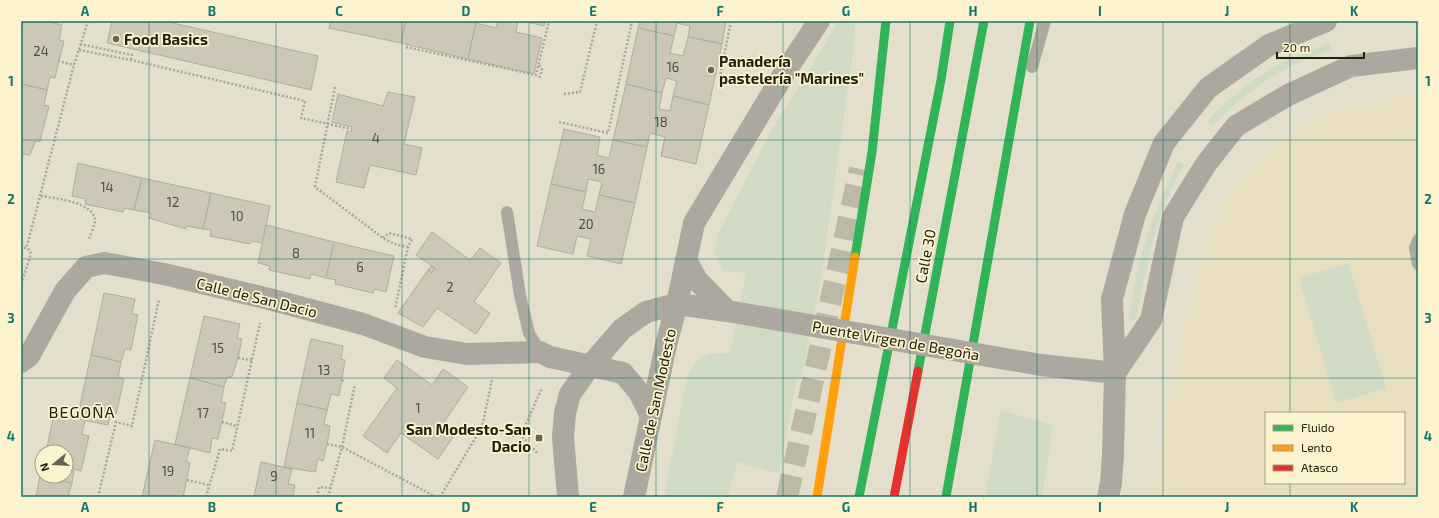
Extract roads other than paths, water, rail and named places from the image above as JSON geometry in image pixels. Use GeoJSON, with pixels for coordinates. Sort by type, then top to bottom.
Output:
{"type":"FeatureCollection","features":[{"type":"Feature","properties":{"kind":"highway"},"geometry":{"type":"LineString","coordinates":[[817,497],[872,152],[886,21]]}},
{"type":"Feature","properties":{"kind":"highway"},"geometry":{"type":"LineString","coordinates":[[859,497],[940,88],[950,21]]}},
{"type":"Feature","properties":{"kind":"highway","name":"Calle 30"},"geometry":{"type":"LineString","coordinates":[[894,497],[984,21]]}},
{"type":"Feature","properties":{"kind":"highway"},"geometry":{"type":"LineString","coordinates":[[946,497],[960,410],[1011,137],[1030,21]]}},
{"type":"Feature","properties":{"kind":"street","name":"Calle de San Modesto"},"geometry":{"type":"LineString","coordinates":[[634,497],[666,345],[677,304],[694,223],[785,72],[819,21]]}},
{"type":"Feature","properties":{"kind":"street"},"geometry":{"type":"LineString","coordinates":[[1108,497],[1111,483],[1113,454],[1115,373],[1112,300],[1135,214],[1164,143],[1208,88],[1269,45],[1326,21]]}},
{"type":"Feature","properties":{"kind":"street"},"geometry":{"type":"LineString","coordinates":[[1115,373],[1151,320],[1173,217],[1206,164],[1236,126],[1288,95],[1352,66],[1418,58]]}},
{"type":"Feature","properties":{"kind":"street"},"geometry":{"type":"LineString","coordinates":[[686,260],[697,280],[727,311]]}},
{"type":"Feature","properties":{"kind":"street","name":"Calle de San Dacio"},"geometry":{"type":"LineString","coordinates":[[21,362],[29,356],[65,291],[86,266],[104,263],[164,274],[363,324],[425,347],[467,354],[540,352],[550,357],[623,373],[639,392],[651,416]]}},
{"type":"Feature","properties":{"kind":"street","name":"Calle de San Modesto"},"geometry":{"type":"LineString","coordinates":[[568,497],[563,437],[565,413],[570,394],[590,366],[622,329],[646,312],[677,304]]}},
{"type":"Feature","properties":{"kind":"street","name":"Puente Virgen de Begoña"},"geometry":{"type":"LineString","coordinates":[[677,304],[727,311],[1041,365],[1115,373]]}},
{"type":"Feature","properties":{"kind":"lane"},"geometry":{"type":"LineString","coordinates":[[1011,137],[1045,21]]}},
{"type":"Feature","properties":{"kind":"lane"},"geometry":{"type":"LineString","coordinates":[[507,212],[520,296],[529,333],[540,352]]}},
{"type":"Feature","properties":{"kind":"lane"},"geometry":{"type":"LineString","coordinates":[[1418,240],[1415,248],[1418,264]]}},
{"type":"Feature","properties":{"kind":"tunnel"},"geometry":{"type":"LineString","coordinates":[[787,497],[860,169]]}},
{"type":"Feature","properties":{"kind":"place","name":"Food Basics"},"geometry":{"type":"Point","coordinates":[116,39]}},
{"type":"Feature","properties":{"kind":"place","name":"Panadería pastelería \"Marines\""},"geometry":{"type":"Point","coordinates":[711,70]}},
{"type":"Feature","properties":{"kind":"place","name":"San Modesto-San Dacio"},"geometry":{"type":"Point","coordinates":[539,438]}},
{"type":"Feature","properties":{"kind":"district","name":"BEGOÑA"},"geometry":{"type":"Point","coordinates":[82,411]}}]}
